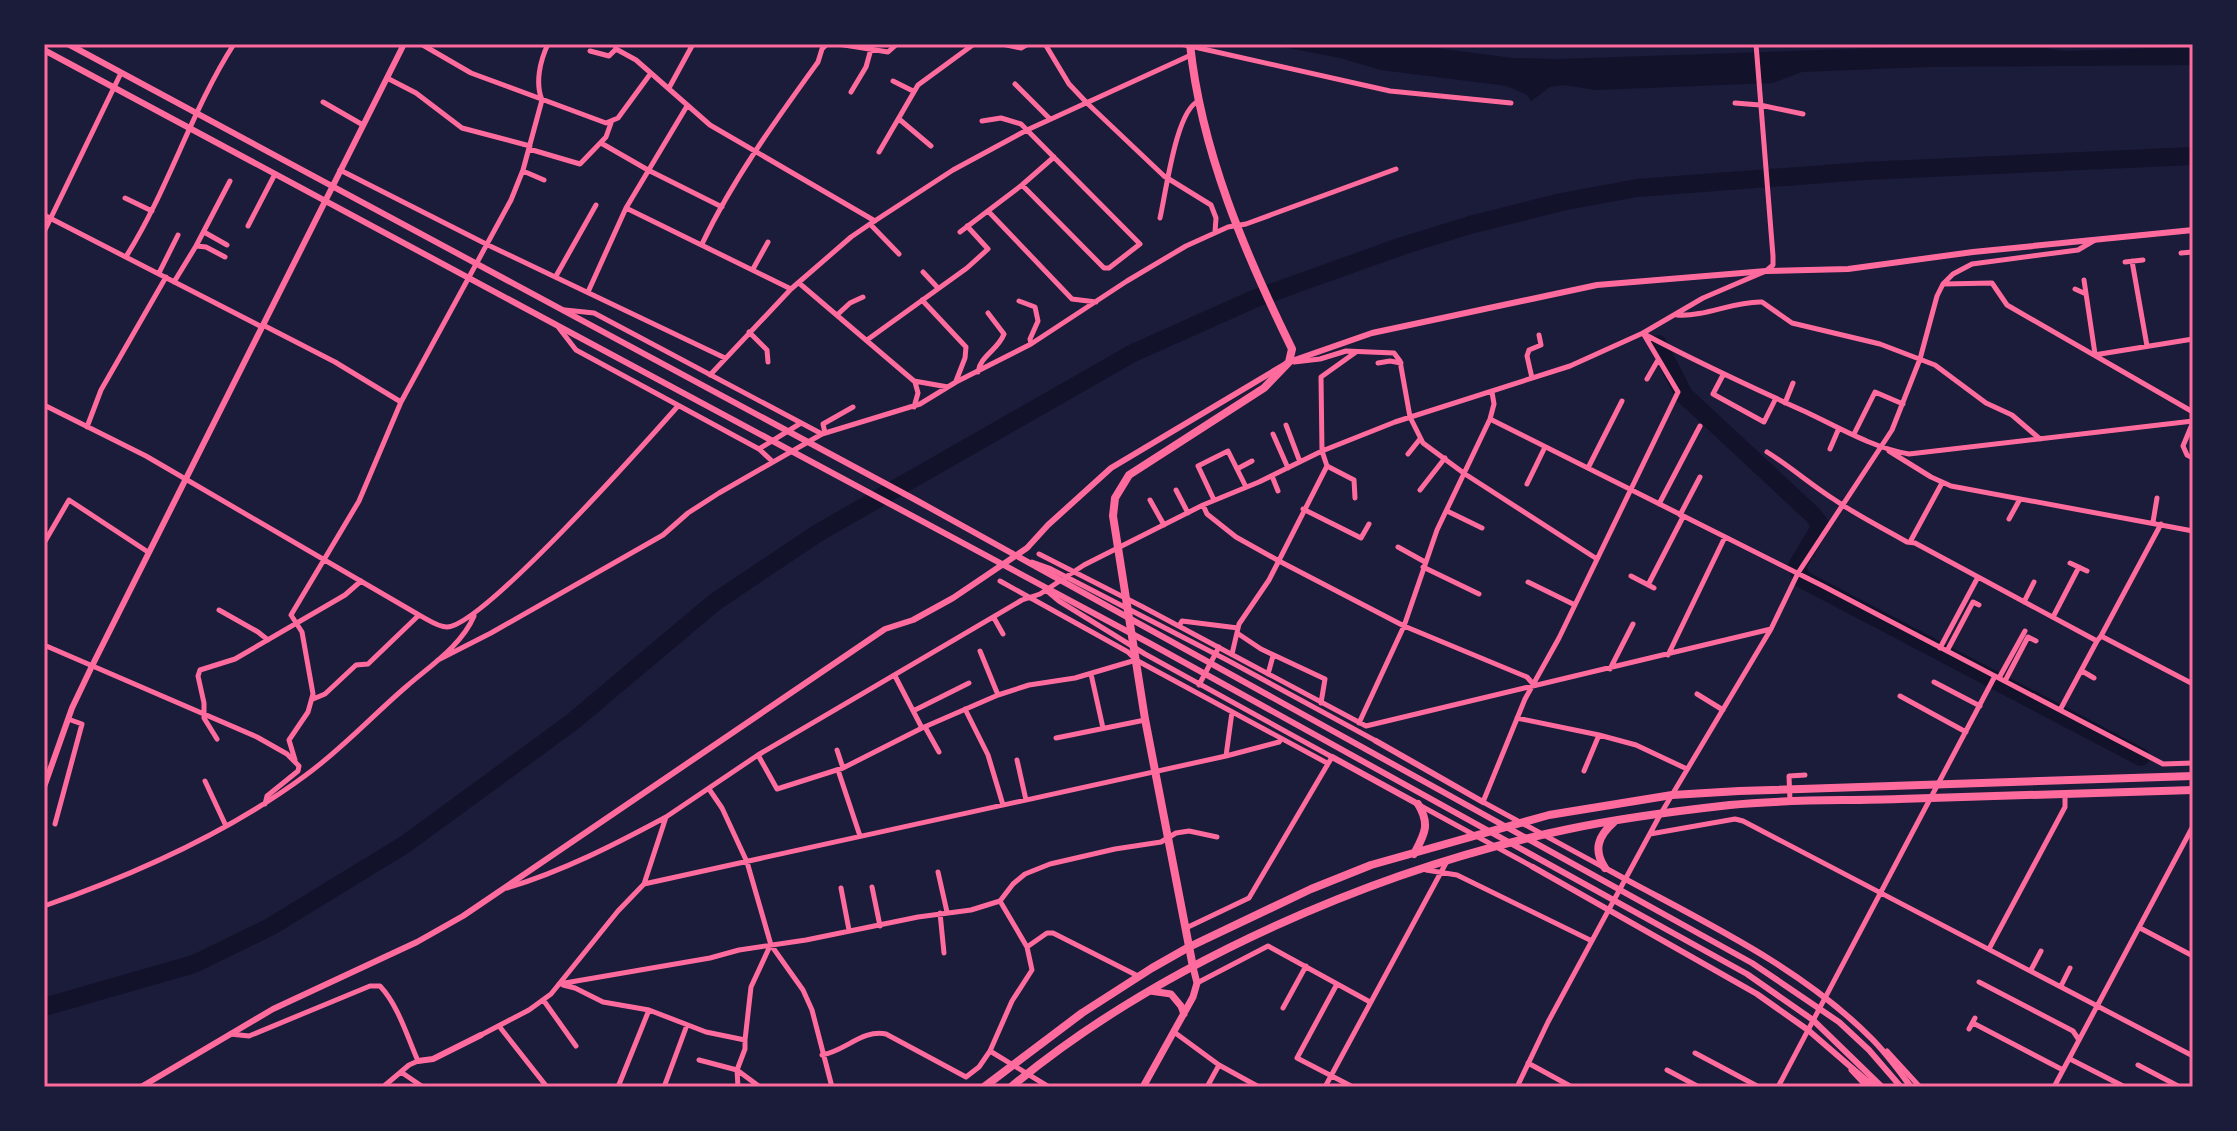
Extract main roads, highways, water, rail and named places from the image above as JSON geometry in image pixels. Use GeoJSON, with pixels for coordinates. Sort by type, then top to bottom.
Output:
{"type":"FeatureCollection","features":[{"type":"Feature","properties":{"kind":"main road"},"geometry":{"type":"LineString","coordinates":[[1143,1087],[1193,997],[1197,983],[1145,719],[1113,516],[1115,498],[1129,475],[1264,388],[1289,362],[1292,349],[1237,226],[1210,149],[1188,47]]}},
{"type":"Feature","properties":{"kind":"main road"},"geometry":{"type":"LineString","coordinates":[[984,1087],[1082,1013],[1189,947],[1311,889],[1371,865],[1559,813],[1672,795],[1789,788],[2193,776]]}},
{"type":"Feature","properties":{"kind":"main road"},"geometry":{"type":"LineString","coordinates":[[1011,1087],[1093,1026],[1150,991],[1319,906],[1447,861],[1543,835],[1614,821],[1732,805],[2193,790]]}},
{"type":"Feature","properties":{"kind":"main road"},"geometry":{"type":"LineString","coordinates":[[1414,854],[1426,829],[1426,818],[1418,804]]}},
{"type":"Feature","properties":{"kind":"main road"},"geometry":{"type":"LineString","coordinates":[[1605,868],[1600,860],[1598,845],[1601,836],[1614,821]]}},
{"type":"Feature","properties":{"kind":"main road"},"geometry":{"type":"LineString","coordinates":[[1150,991],[1171,994],[1184,1014]]}},
{"type":"Feature","properties":{"kind":"waterway"},"geometry":{"type":"LineString","coordinates":[[44,1007],[194,964],[270,927],[404,845],[571,723],[715,602],[818,533],[1133,353],[1254,299],[1470,225],[1561,202],[1637,188],[1864,171],[2193,156]]}},
{"type":"Feature","properties":{"kind":"waterway"},"geometry":{"type":"LineString","coordinates":[[1658,344],[1684,395],[1813,515],[1821,526],[1797,566],[1802,579],[2141,757]]}}]}
